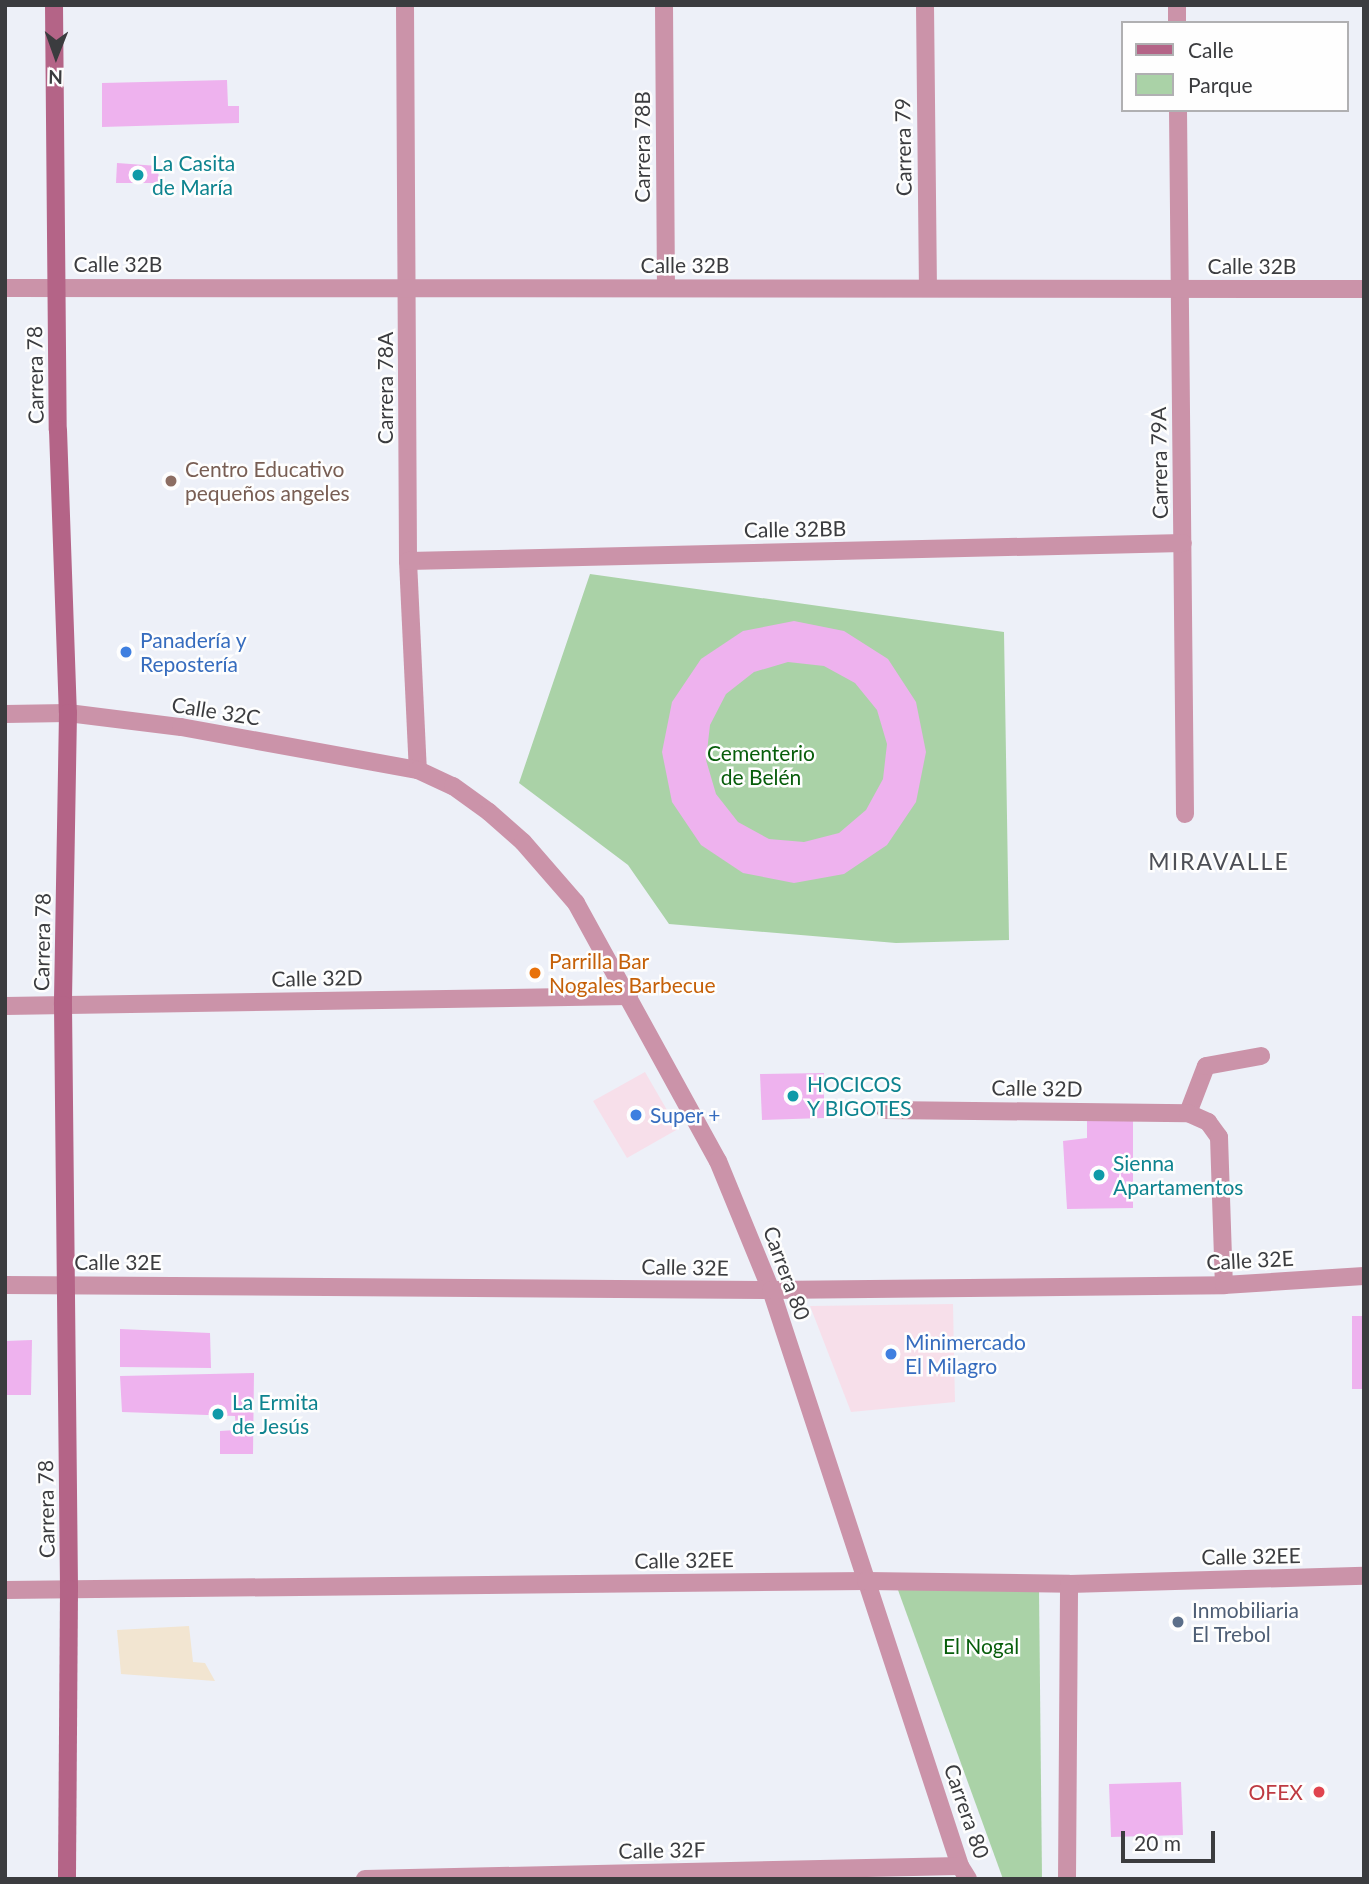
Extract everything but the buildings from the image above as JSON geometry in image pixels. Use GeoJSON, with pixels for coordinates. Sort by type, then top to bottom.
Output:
{"type":"FeatureCollection","features":[{"type":"Feature","properties":{"kind":"street","name":"Carrera 78"},"geometry":{"type":"LineString","coordinates":[[54,5],[57,287],[68,713],[64,1005],[69,1589],[67,1879]]}},
{"type":"Feature","properties":{"kind":"street","name":"Carrera 78A"},"geometry":{"type":"LineString","coordinates":[[405,5],[408,561],[418,770]]}},
{"type":"Feature","properties":{"kind":"street","name":"Carrera 78B"},"geometry":{"type":"LineString","coordinates":[[664,5],[666,288]]}},
{"type":"Feature","properties":{"kind":"street","name":"Carrera 79"},"geometry":{"type":"LineString","coordinates":[[925,5],[928,288]]}},
{"type":"Feature","properties":{"kind":"street","name":"Carrera 79A"},"geometry":{"type":"LineString","coordinates":[[1178,112],[1185,814]]}},
{"type":"Feature","properties":{"kind":"street","name":"Calle 32B"},"geometry":{"type":"LineString","coordinates":[[5,288],[1364,289]]}},
{"type":"Feature","properties":{"kind":"street","name":"Calle 32BB"},"geometry":{"type":"LineString","coordinates":[[408,561],[1183,543]]}},
{"type":"Feature","properties":{"kind":"street","name":"Calle 32C"},"geometry":{"type":"LineString","coordinates":[[5,715],[68,713],[181,727],[418,770]]}},
{"type":"Feature","properties":{"kind":"street","name":"Carrera 80"},"geometry":{"type":"LineString","coordinates":[[418,770],[453,786],[523,842],[576,903],[718,1161],[771,1290],[964,1872]]}},
{"type":"Feature","properties":{"kind":"street","name":"Calle 32D"},"geometry":{"type":"LineString","coordinates":[[5,1006],[629,996]]}},
{"type":"Feature","properties":{"kind":"street"},"geometry":{"type":"LineString","coordinates":[[1224,1284],[1219,1137],[1208,1122],[1188,1112],[1206,1066],[1261,1056]]}},
{"type":"Feature","properties":{"kind":"street","name":"Calle 32D"},"geometry":{"type":"LineString","coordinates":[[886,1110],[1188,1112]]}},
{"type":"Feature","properties":{"kind":"street","name":"Calle 32E"},"geometry":{"type":"LineString","coordinates":[[5,1285],[771,1290],[1224,1284],[1364,1276]]}},
{"type":"Feature","properties":{"kind":"street","name":"Calle 32EE"},"geometry":{"type":"LineString","coordinates":[[5,1590],[866,1581],[1069,1584],[1364,1576]]}},
{"type":"Feature","properties":{"kind":"street"},"geometry":{"type":"LineString","coordinates":[[1067,1879],[1069,1584]]}},
{"type":"Feature","properties":{"kind":"street","name":"Calle 32F"},"geometry":{"type":"LineString","coordinates":[[365,1879],[964,1872]]}},
{"type":"Feature","properties":{"kind":"shaded area","name":"Super +"},"geometry":{"type":"Polygon","coordinates":[[[645,1072],[678,1129],[627,1158],[593,1101],[645,1072]]]}},
{"type":"Feature","properties":{"kind":"shaded area","name":"Minimercado El Milagro"},"geometry":{"type":"Polygon","coordinates":[[[953,1304],[955,1402],[851,1412],[810,1306],[953,1304]]]}},
{"type":"Feature","properties":{"kind":"shaded area"},"geometry":{"type":"Polygon","coordinates":[[[189,1626],[193,1662],[205,1663],[215,1681],[121,1674],[117,1630],[189,1626]]]}},
{"type":"Feature","properties":{"kind":"green space","name":"Cementerio de Belén"},"geometry":{"type":"Polygon","coordinates":[[[590,574],[1004,632],[1009,940],[896,943],[669,924],[628,865],[519,783],[590,574]]]}},
{"type":"Feature","properties":{"kind":"green space","name":"El Nogal"},"geometry":{"type":"Polygon","coordinates":[[[894,1579],[1039,1589],[1042,1879],[1003,1879],[894,1579]]]}},
{"type":"Feature","properties":{"kind":"place","name":"La Casita de María"},"geometry":{"type":"Point","coordinates":[138,175]}},
{"type":"Feature","properties":{"kind":"place","name":"Centro Educativo pequeños angeles"},"geometry":{"type":"Point","coordinates":[171,481]}},
{"type":"Feature","properties":{"kind":"place","name":"Panadería y Repostería"},"geometry":{"type":"Point","coordinates":[126,652]}},
{"type":"Feature","properties":{"kind":"place","name":"Parrilla Bar Nogales Barbecue"},"geometry":{"type":"Point","coordinates":[535,973]}},
{"type":"Feature","properties":{"kind":"place","name":"HOCICOS Y BIGOTES"},"geometry":{"type":"Point","coordinates":[793,1096]}},
{"type":"Feature","properties":{"kind":"place","name":"Super +"},"geometry":{"type":"Point","coordinates":[636,1115]}},
{"type":"Feature","properties":{"kind":"place","name":"Sienna Apartamentos"},"geometry":{"type":"Point","coordinates":[1099,1175]}},
{"type":"Feature","properties":{"kind":"place","name":"Minimercado El Milagro"},"geometry":{"type":"Point","coordinates":[891,1354]}},
{"type":"Feature","properties":{"kind":"place","name":"La Ermita de Jesús"},"geometry":{"type":"Point","coordinates":[218,1414]}},
{"type":"Feature","properties":{"kind":"place","name":"Inmobiliaria El Trebol"},"geometry":{"type":"Point","coordinates":[1178,1622]}},
{"type":"Feature","properties":{"kind":"place","name":"OFEX"},"geometry":{"type":"Point","coordinates":[1319,1792]}},
{"type":"Feature","properties":{"kind":"district","name":"MIRAVALLE"},"geometry":{"type":"Point","coordinates":[1219,861]}}]}
